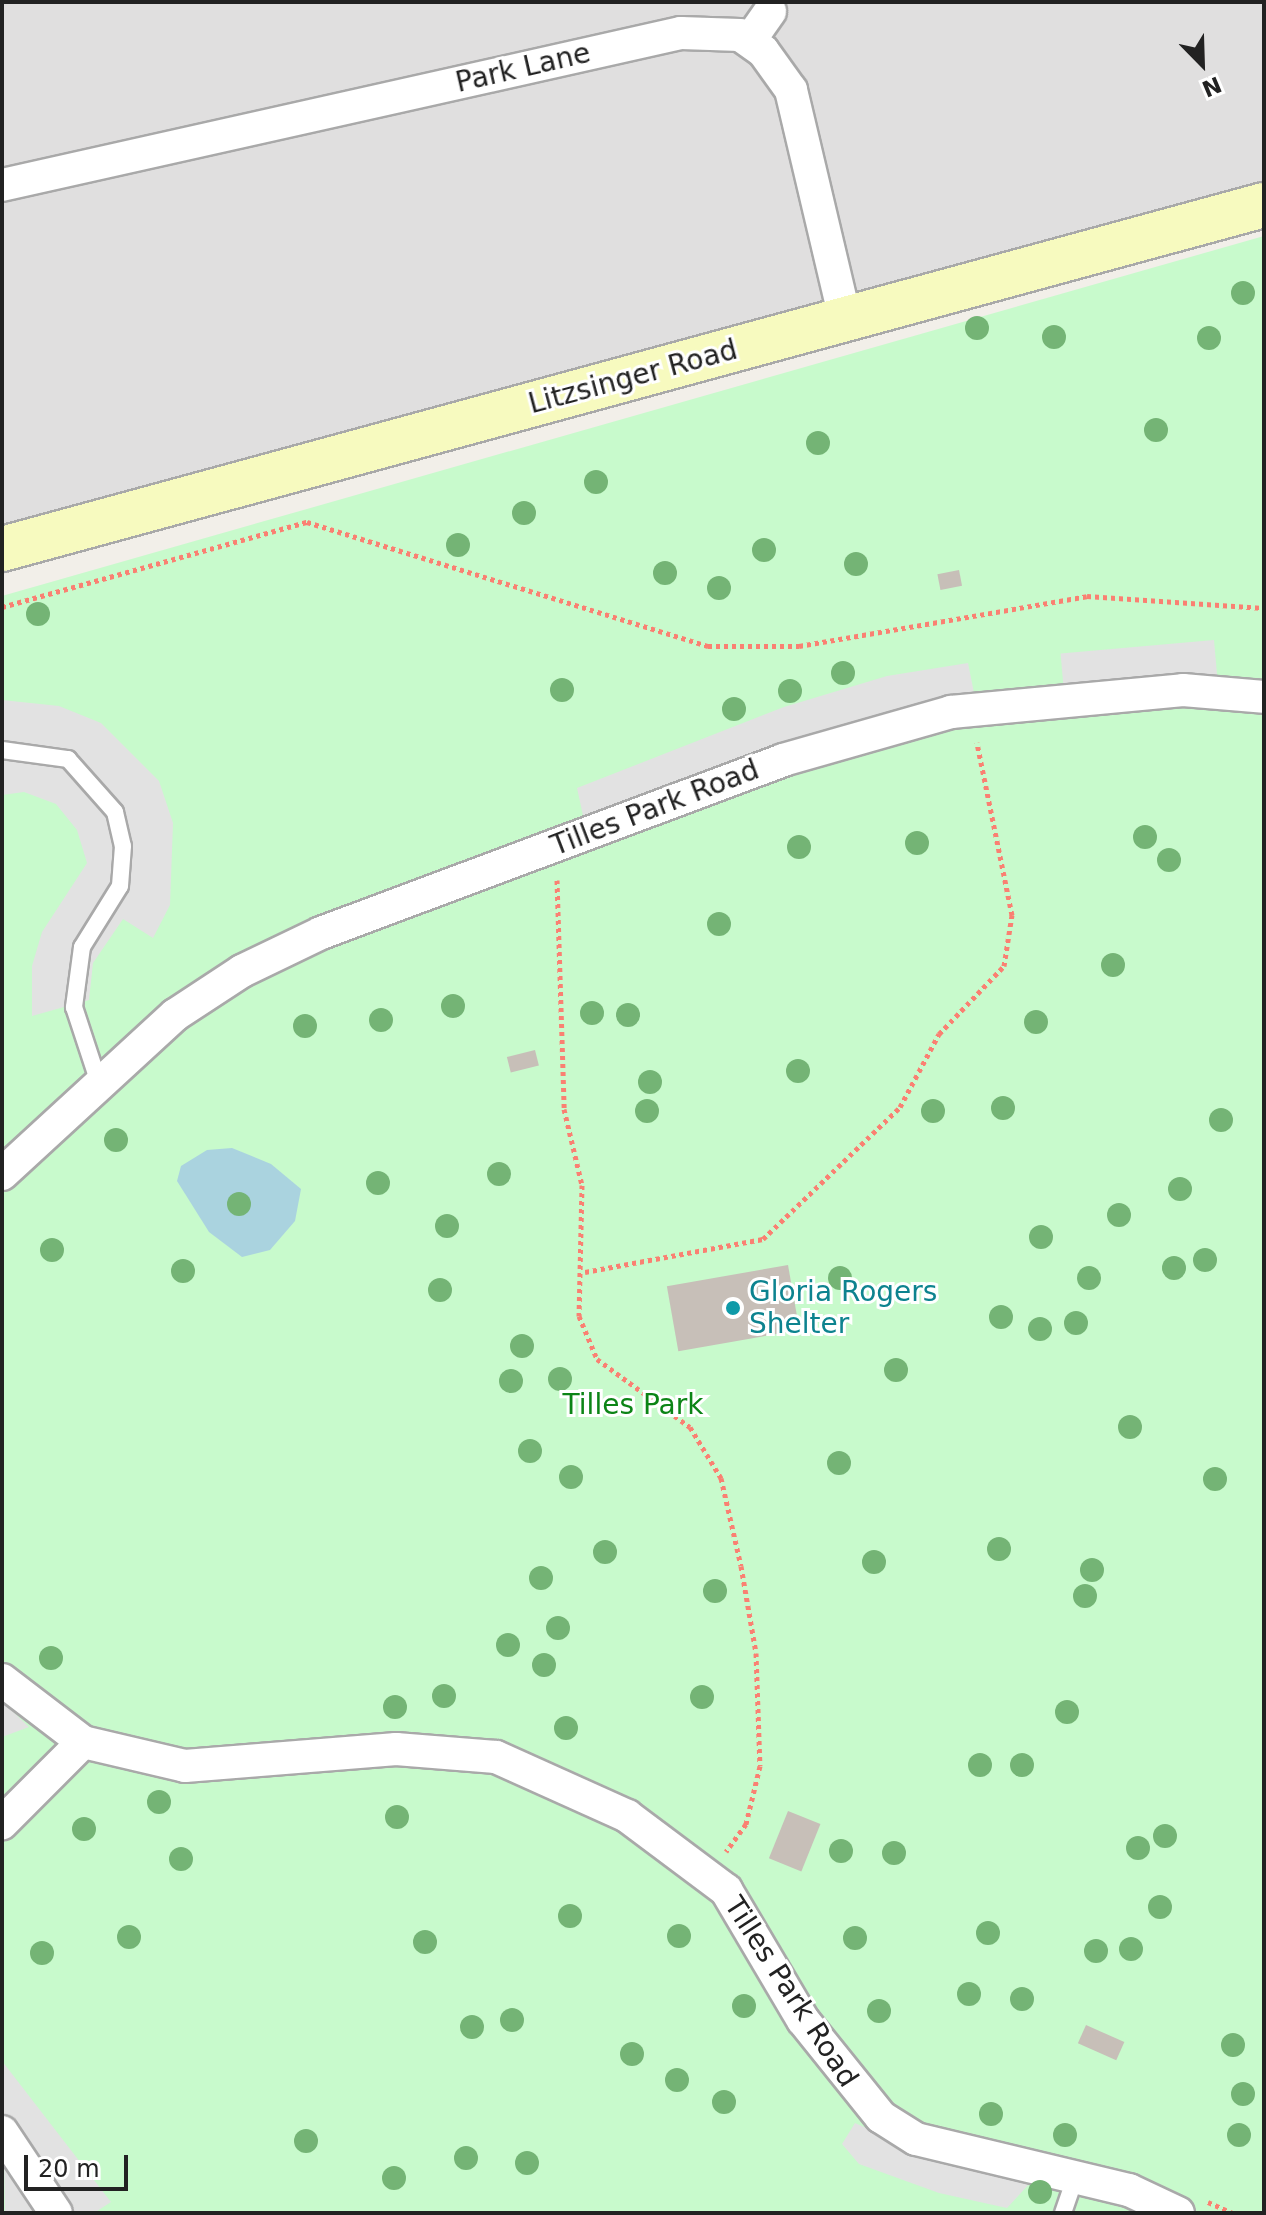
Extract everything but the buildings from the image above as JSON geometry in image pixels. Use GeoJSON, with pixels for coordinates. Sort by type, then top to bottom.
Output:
{"type":"FeatureCollection","features":[{"type":"Feature","properties":{"kind":"street"},"geometry":{"type":"LineString","coordinates":[[770,11],[750,40],[791,90],[845,319]]}},
{"type":"Feature","properties":{"kind":"street","name":"Park Lane"},"geometry":{"type":"LineString","coordinates":[[2,185],[681,33],[750,40]]}},
{"type":"Feature","properties":{"kind":"street","name":"Litzsinger Road"},"geometry":{"type":"LineString","coordinates":[[2,549],[1264,205]]}},
{"type":"Feature","properties":{"kind":"street","name":"Tilles Park Road"},"geometry":{"type":"LineString","coordinates":[[2,1174],[175,1015],[242,971],[321,933],[783,760],[971,711],[1183,690],[1264,697]]}},
{"type":"Feature","properties":{"kind":"street","name":"Tilles Park Road"},"geometry":{"type":"LineString","coordinates":[[2,1680],[83,1742],[185,1766],[396,1749],[496,1757],[627,1816],[726,1890],[803,2020],[881,2117],[916,2139],[1186,2204]]}},
{"type":"Feature","properties":{"kind":"street"},"geometry":{"type":"LineString","coordinates":[[2,1823],[83,1742]]}},
{"type":"Feature","properties":{"kind":"street"},"geometry":{"type":"LineString","coordinates":[[2,2132],[56,2213]]}},
{"type":"Feature","properties":{"kind":"lane"},"geometry":{"type":"LineString","coordinates":[[2,750],[68,759],[115,812],[123,846],[120,886],[82,947],[74,1007],[99,1083]]}},
{"type":"Feature","properties":{"kind":"lane"},"geometry":{"type":"LineString","coordinates":[[1063,2213],[1075,2178]]}},
{"type":"Feature","properties":{"kind":"path"},"geometry":{"type":"LineString","coordinates":[[2,607],[307,522],[708,646],[799,646],[1087,596],[1264,608]]}},
{"type":"Feature","properties":{"kind":"path"},"geometry":{"type":"LineString","coordinates":[[585,1272],[763,1239],[900,1107],[939,1034],[1004,966],[1012,915],[971,711]]}},
{"type":"Feature","properties":{"kind":"path"},"geometry":{"type":"LineString","coordinates":[[556,846],[564,1109],[582,1185],[585,1272],[579,1316],[597,1359],[690,1427],[725,1493],[756,1653],[760,1766],[746,1824],[721,1859]]}},
{"type":"Feature","properties":{"kind":"path"},"geometry":{"type":"LineString","coordinates":[[1186,2204],[1233,2213]]}},
{"type":"Feature","properties":{"kind":"shaded area"},"geometry":{"type":"Polygon","coordinates":[[[2,2],[1264,2],[1264,186],[2,534],[2,2]]]}},
{"type":"Feature","properties":{"kind":"shaded area"},"geometry":{"type":"Polygon","coordinates":[[[1214,640],[1217,676],[1064,689],[1061,653],[1214,640]]]}},
{"type":"Feature","properties":{"kind":"shaded area"},"geometry":{"type":"Polygon","coordinates":[[[968,663],[975,698],[898,709],[797,740],[584,820],[577,788],[784,707],[887,676],[968,663]]]}},
{"type":"Feature","properties":{"kind":"shaded area"},"geometry":{"type":"Polygon","coordinates":[[[2,700],[59,706],[101,723],[159,781],[173,823],[170,905],[153,938],[123,919],[93,963],[89,1000],[32,1016],[32,966],[42,932],[87,863],[77,830],[56,804],[24,792],[2,795],[2,700]]]}},
{"type":"Feature","properties":{"kind":"shaded area"},"geometry":{"type":"Polygon","coordinates":[[[2,1701],[29,1727],[2,1737],[2,1701]]]}},
{"type":"Feature","properties":{"kind":"shaded area"},"geometry":{"type":"Polygon","coordinates":[[[2,2061],[111,2202],[94,2213],[5,2213],[2,2061]]]}},
{"type":"Feature","properties":{"kind":"shaded area"},"geometry":{"type":"Polygon","coordinates":[[[855,2123],[916,2150],[1030,2183],[1007,2208],[939,2193],[859,2164],[842,2144],[855,2123]]]}},
{"type":"Feature","properties":{"kind":"green space","name":"Tilles Park"},"geometry":{"type":"Polygon","coordinates":[[[1264,236],[1264,2213],[2,2213],[2,596],[1264,236]]]}},
{"type":"Feature","properties":{"kind":"water"},"geometry":{"type":"Polygon","coordinates":[[[232,1148],[271,1164],[301,1189],[295,1221],[270,1250],[242,1257],[209,1232],[177,1181],[181,1166],[207,1150],[232,1148]]]}},
{"type":"Feature","properties":{"kind":"place","name":"Gloria Rogers Shelter"},"geometry":{"type":"Point","coordinates":[733,1308]}}]}
